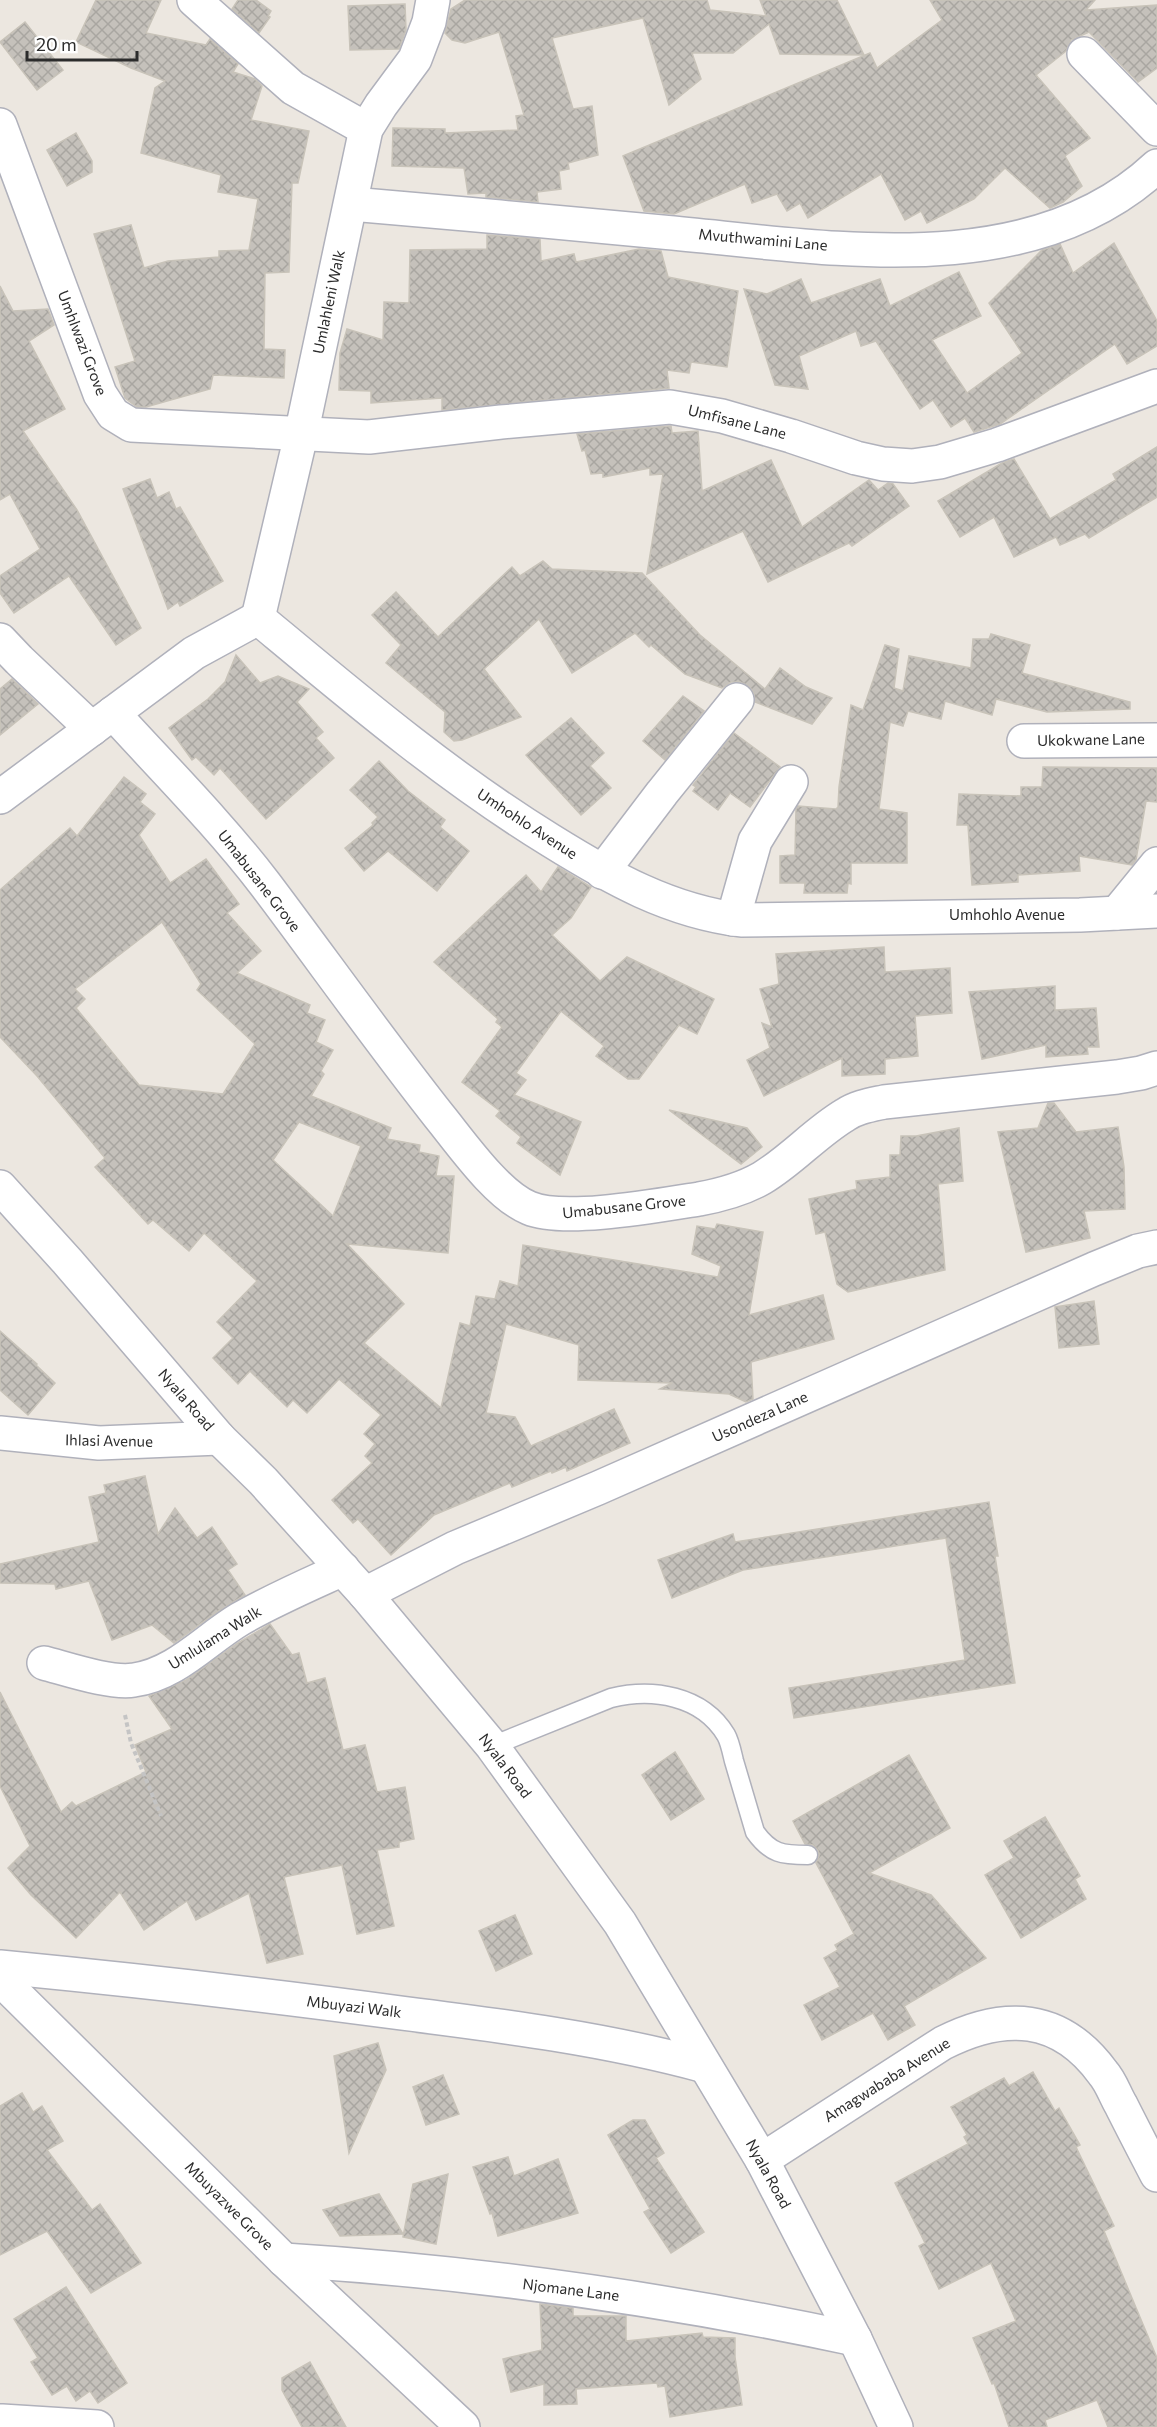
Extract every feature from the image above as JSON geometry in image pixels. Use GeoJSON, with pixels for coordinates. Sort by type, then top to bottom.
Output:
{"type":"FeatureCollection","features":[{"type":"Feature","properties":{"kind":"street"},"geometry":{"type":"LineString","coordinates":[[194,0],[293,88],[366,129]]}},
{"type":"Feature","properties":{"kind":"street","name":"Umlahleni Walk"},"geometry":{"type":"LineString","coordinates":[[258,618],[301,435],[366,129],[415,59],[429,22],[433,0]]}},
{"type":"Feature","properties":{"kind":"street"},"geometry":{"type":"LineString","coordinates":[[1084,54],[1157,129]]}},
{"type":"Feature","properties":{"kind":"street","name":"Umhlwazi Grove"},"geometry":{"type":"LineString","coordinates":[[0,125],[100,394],[112,414],[131,425],[140,426],[301,435]]}},
{"type":"Feature","properties":{"kind":"street","name":"Mvuthwamini Lane"},"geometry":{"type":"LineString","coordinates":[[351,204],[833,247],[939,249],[978,244],[1056,227],[1083,216],[1144,178],[1157,166]]}},
{"type":"Feature","properties":{"kind":"street","name":"Umfisane Lane"},"geometry":{"type":"LineString","coordinates":[[301,435],[369,437],[646,407],[670,407],[722,416],[856,458],[883,464],[912,466],[940,462],[997,445],[1157,386]]}},
{"type":"Feature","properties":{"kind":"street"},"geometry":{"type":"LineString","coordinates":[[0,797],[194,653],[258,618]]}},
{"type":"Feature","properties":{"kind":"street","name":"Umhohlo Avenue"},"geometry":{"type":"LineString","coordinates":[[258,618],[344,689],[497,807],[602,872],[677,906],[733,919],[1157,911]]}},
{"type":"Feature","properties":{"kind":"street","name":"Umabusane Grove"},"geometry":{"type":"LineString","coordinates":[[0,640],[103,721],[263,882],[373,1032],[457,1139],[505,1191],[530,1209],[554,1214],[582,1214],[701,1198],[746,1186],[763,1177],[845,1114],[863,1106],[894,1100],[1117,1077],[1157,1068]]}},
{"type":"Feature","properties":{"kind":"street"},"geometry":{"type":"LineString","coordinates":[[602,872],[737,700]]}},
{"type":"Feature","properties":{"kind":"street","name":"Ukokwane Lane"},"geometry":{"type":"LineString","coordinates":[[1024,741],[1157,740]]}},
{"type":"Feature","properties":{"kind":"street"},"geometry":{"type":"LineString","coordinates":[[733,919],[754,841],[791,782]]}},
{"type":"Feature","properties":{"kind":"street"},"geometry":{"type":"LineString","coordinates":[[1117,913],[1157,864]]}},
{"type":"Feature","properties":{"kind":"street","name":"Nyala Road"},"geometry":{"type":"LineString","coordinates":[[0,1187],[67,1261],[219,1438],[263,1481],[365,1594],[492,1746],[620,1923],[762,2160],[855,2339],[896,2427]]}},
{"type":"Feature","properties":{"kind":"street","name":"Usondeza Lane"},"geometry":{"type":"LineString","coordinates":[[365,1594],[455,1548],[598,1488],[1094,1269],[1138,1251],[1157,1247]]}},
{"type":"Feature","properties":{"kind":"street","name":"Ihlasi Avenue"},"geometry":{"type":"LineString","coordinates":[[0,1433],[99,1443],[219,1438]]}},
{"type":"Feature","properties":{"kind":"street","name":"Umlulama Walk"},"geometry":{"type":"LineString","coordinates":[[44,1663],[131,1681],[150,1677],[180,1662],[237,1621],[343,1569]]}},
{"type":"Feature","properties":{"kind":"street","name":"Mbuyazi Walk"},"geometry":{"type":"LineString","coordinates":[[0,1966],[261,1994],[535,2031],[633,2047],[705,2066]]}},
{"type":"Feature","properties":{"kind":"street","name":"Mbuyazwe Grove"},"geometry":{"type":"LineString","coordinates":[[0,1979],[284,2260],[463,2427]]}},
{"type":"Feature","properties":{"kind":"street","name":"Amagwababa Avenue"},"geometry":{"type":"LineString","coordinates":[[762,2160],[944,2043],[991,2024],[1028,2023],[1066,2037],[1104,2073],[1157,2175]]}},
{"type":"Feature","properties":{"kind":"street","name":"Njomane Lane"},"geometry":{"type":"LineString","coordinates":[[284,2260],[458,2274],[648,2300],[746,2316],[855,2339]]}},
{"type":"Feature","properties":{"kind":"street"},"geometry":{"type":"LineString","coordinates":[[3,2422],[97,2427]]}},
{"type":"Feature","properties":{"kind":"lane"},"geometry":{"type":"LineString","coordinates":[[492,1746],[611,1698],[631,1693],[661,1694],[688,1702],[702,1710],[727,1736],[755,1832],[764,1844],[786,1855],[808,1855]]}},
{"type":"Feature","properties":{"kind":"path"},"geometry":{"type":"LineString","coordinates":[[117,1679],[131,1743],[161,1816]]}},
{"type":"Feature","properties":{"kind":"building"},"geometry":{"type":"Polygon","coordinates":[[[96,0],[161,0],[146,33],[206,45],[210,39],[238,64],[233,72],[255,79],[262,86],[251,120],[309,131],[298,183],[292,183],[289,272],[265,273],[264,349],[285,350],[284,378],[213,375],[210,389],[146,407],[137,407],[125,398],[115,367],[135,361],[94,234],[131,225],[144,268],[168,261],[219,257],[219,251],[249,250],[258,199],[218,192],[221,175],[141,153],[155,88],[165,81],[76,42],[96,0]]]}},
{"type":"Feature","properties":{"kind":"building"},"geometry":{"type":"Polygon","coordinates":[[[238,0],[256,0],[271,11],[268,16],[270,17],[259,33],[232,9],[238,0]]]}},
{"type":"Feature","properties":{"kind":"building"},"geometry":{"type":"Polygon","coordinates":[[[465,0],[707,0],[710,10],[766,16],[760,0],[837,0],[864,55],[780,54],[769,24],[733,53],[692,53],[701,79],[669,105],[643,18],[552,38],[573,109],[592,106],[598,155],[568,163],[569,169],[559,171],[561,189],[537,192],[538,202],[486,197],[486,193],[468,194],[464,168],[392,166],[393,128],[445,129],[445,133],[518,130],[516,116],[524,115],[499,32],[465,43],[452,40],[445,33],[451,9],[465,0]]]}},
{"type":"Feature","properties":{"kind":"building"},"geometry":{"type":"Polygon","coordinates":[[[930,0],[1095,0],[1086,10],[1157,5],[1157,68],[1138,82],[1089,32],[1071,40],[1066,51],[1036,75],[1090,138],[1065,156],[1082,186],[1063,202],[1050,208],[1005,168],[974,199],[927,223],[921,211],[905,220],[881,174],[808,218],[800,203],[787,211],[777,194],[752,203],[745,184],[674,214],[644,211],[623,156],[870,53],[877,68],[942,20],[930,0]]]}},
{"type":"Feature","properties":{"kind":"building"},"geometry":{"type":"Polygon","coordinates":[[[405,4],[406,30],[399,49],[350,50],[348,6],[405,4]]]}},
{"type":"Feature","properties":{"kind":"building"},"geometry":{"type":"Polygon","coordinates":[[[25,22],[63,70],[37,90],[0,42],[25,22]]]}},
{"type":"Feature","properties":{"kind":"building"},"geometry":{"type":"Polygon","coordinates":[[[76,133],[92,161],[92,172],[67,186],[47,150],[76,133]]]}},
{"type":"Feature","properties":{"kind":"building"},"geometry":{"type":"Polygon","coordinates":[[[487,235],[540,239],[541,261],[574,254],[576,262],[639,249],[661,251],[668,277],[738,291],[727,367],[691,362],[689,373],[667,370],[669,388],[442,410],[442,398],[371,403],[371,391],[339,390],[340,353],[347,329],[383,340],[384,302],[409,303],[410,250],[487,249],[487,235]]]}},
{"type":"Feature","properties":{"kind":"building"},"geometry":{"type":"Polygon","coordinates":[[[1114,243],[1157,321],[1157,346],[1127,364],[1115,344],[1000,424],[974,432],[965,418],[951,427],[933,400],[920,409],[876,341],[861,346],[856,331],[799,356],[808,389],[775,385],[744,289],[767,294],[801,279],[811,303],[880,279],[890,306],[959,272],[981,316],[932,340],[967,393],[1022,353],[989,303],[1042,250],[1060,244],[1073,273],[1114,243]]]}},
{"type":"Feature","properties":{"kind":"building"},"geometry":{"type":"Polygon","coordinates":[[[0,286],[13,311],[48,309],[54,325],[29,341],[65,409],[23,431],[77,510],[141,628],[116,645],[69,576],[14,613],[0,593],[0,576],[40,549],[10,494],[0,500],[0,286]]]}},
{"type":"Feature","properties":{"kind":"building"},"geometry":{"type":"Polygon","coordinates":[[[671,426],[672,433],[698,431],[702,491],[771,460],[802,527],[869,480],[878,490],[888,483],[893,484],[909,506],[852,546],[849,543],[768,582],[743,531],[647,574],[663,474],[650,475],[650,468],[603,477],[603,473],[591,474],[585,450],[582,451],[577,434],[671,426]]]}},
{"type":"Feature","properties":{"kind":"building"},"geometry":{"type":"Polygon","coordinates":[[[1157,447],[1157,497],[1089,538],[1085,534],[1060,545],[1056,537],[1014,557],[994,517],[960,537],[938,501],[1002,463],[1014,459],[1050,519],[1116,480],[1113,474],[1157,447]]]}},
{"type":"Feature","properties":{"kind":"building"},"geometry":{"type":"Polygon","coordinates":[[[150,479],[157,498],[169,492],[176,509],[180,507],[223,581],[180,606],[178,602],[168,609],[123,489],[150,479]]]}},
{"type":"Feature","properties":{"kind":"building"},"geometry":{"type":"Polygon","coordinates":[[[543,561],[552,569],[642,573],[700,635],[765,689],[780,668],[806,687],[832,698],[812,724],[755,702],[754,693],[749,686],[740,682],[731,682],[722,688],[685,674],[651,645],[649,647],[635,633],[572,673],[539,619],[484,669],[521,717],[454,741],[444,732],[445,712],[386,663],[401,645],[372,615],[396,592],[438,637],[512,567],[520,576],[543,561]]]}},
{"type":"Feature","properties":{"kind":"building"},"geometry":{"type":"Polygon","coordinates":[[[991,634],[1030,645],[1022,673],[1130,702],[1130,709],[1047,712],[996,699],[992,715],[945,701],[941,719],[908,711],[903,726],[890,722],[879,809],[907,813],[907,863],[851,863],[851,884],[848,883],[847,893],[804,893],[805,883],[780,883],[780,856],[795,855],[796,809],[798,806],[836,809],[838,807],[851,705],[863,710],[885,645],[899,649],[894,688],[903,691],[909,656],[971,668],[973,639],[989,639],[991,634]]]}},
{"type":"Feature","properties":{"kind":"building"},"geometry":{"type":"Polygon","coordinates":[[[236,655],[260,683],[278,676],[309,689],[297,702],[323,732],[316,738],[334,758],[266,819],[220,768],[214,775],[196,757],[192,760],[169,728],[208,699],[225,682],[236,655]]]}},
{"type":"Feature","properties":{"kind":"building"},"geometry":{"type":"Polygon","coordinates":[[[12,679],[38,704],[0,735],[0,689],[12,679]]]}},
{"type":"Feature","properties":{"kind":"building"},"geometry":{"type":"Polygon","coordinates":[[[683,696],[704,711],[665,760],[643,741],[683,696]]]}},
{"type":"Feature","properties":{"kind":"building"},"geometry":{"type":"Polygon","coordinates":[[[571,718],[604,753],[590,766],[611,788],[581,815],[526,755],[571,718]]]}},
{"type":"Feature","properties":{"kind":"building"},"geometry":{"type":"Polygon","coordinates":[[[734,733],[780,767],[750,807],[730,793],[718,810],[693,791],[696,787],[693,785],[734,733]]]}},
{"type":"Feature","properties":{"kind":"building"},"geometry":{"type":"Polygon","coordinates":[[[379,761],[408,791],[445,820],[440,827],[469,851],[437,891],[388,851],[364,871],[345,848],[373,825],[372,823],[378,817],[350,790],[379,761]]]}},
{"type":"Feature","properties":{"kind":"building"},"geometry":{"type":"Polygon","coordinates":[[[1043,767],[1157,768],[1157,802],[1146,801],[1136,860],[1132,865],[1079,856],[1080,871],[1018,875],[1018,882],[972,885],[968,825],[957,825],[959,794],[1021,796],[1021,787],[1042,787],[1043,767]]]}},
{"type":"Feature","properties":{"kind":"building"},"geometry":{"type":"Polygon","coordinates":[[[124,777],[146,794],[140,802],[155,814],[139,835],[170,883],[206,859],[239,904],[227,913],[261,951],[237,973],[310,1005],[307,1013],[325,1020],[316,1042],[333,1050],[321,1071],[324,1074],[311,1096],[391,1128],[387,1139],[420,1145],[419,1152],[439,1156],[436,1176],[454,1176],[448,1253],[347,1244],[404,1304],[364,1343],[441,1408],[460,1323],[470,1326],[476,1296],[495,1299],[500,1281],[518,1286],[523,1245],[718,1277],[721,1266],[692,1254],[697,1226],[715,1229],[717,1224],[763,1232],[749,1315],[823,1295],[834,1339],[751,1362],[753,1399],[746,1402],[729,1394],[660,1389],[672,1383],[578,1380],[579,1345],[506,1324],[486,1413],[515,1417],[531,1446],[614,1409],[630,1443],[567,1471],[566,1467],[552,1473],[551,1471],[512,1487],[510,1483],[434,1515],[391,1555],[358,1519],[353,1523],[332,1500],[372,1463],[365,1456],[375,1444],[364,1434],[381,1415],[339,1379],[307,1413],[293,1400],[287,1407],[250,1371],[238,1384],[213,1358],[233,1338],[217,1322],[257,1281],[204,1233],[189,1251],[153,1220],[148,1224],[95,1167],[105,1158],[37,1076],[0,1037],[0,890],[70,828],[77,836],[124,777]],[[162,922],[75,989],[85,999],[76,1008],[139,1085],[223,1094],[255,1044],[197,990],[201,984],[162,922]],[[299,1122],[273,1160],[333,1216],[361,1146],[299,1122]]]}},
{"type":"Feature","properties":{"kind":"building"},"geometry":{"type":"Polygon","coordinates":[[[558,867],[591,887],[571,918],[552,935],[600,981],[627,957],[714,999],[697,1034],[679,1025],[639,1079],[628,1079],[596,1056],[604,1046],[561,1011],[516,1073],[526,1080],[514,1095],[581,1122],[560,1175],[517,1143],[521,1137],[496,1116],[500,1111],[462,1082],[502,1027],[496,1022],[498,1019],[434,962],[526,875],[541,892],[558,867]]]}},
{"type":"Feature","properties":{"kind":"building"},"geometry":{"type":"Polygon","coordinates":[[[884,947],[885,972],[950,968],[952,1013],[915,1016],[918,1056],[885,1059],[885,1074],[842,1076],[842,1058],[764,1096],[747,1060],[770,1048],[762,1023],[772,1027],[760,989],[779,984],[776,954],[884,947]]]}},
{"type":"Feature","properties":{"kind":"building"},"geometry":{"type":"Polygon","coordinates":[[[1055,986],[1055,1010],[1096,1008],[1099,1047],[1087,1047],[1088,1054],[1046,1057],[1046,1045],[982,1059],[969,992],[1055,986]]]}},
{"type":"Feature","properties":{"kind":"building"},"geometry":{"type":"Polygon","coordinates":[[[1048,1103],[1054,1103],[1076,1132],[1118,1127],[1124,1167],[1125,1209],[1084,1211],[1090,1238],[1026,1252],[998,1132],[1038,1128],[1048,1103]]]}},
{"type":"Feature","properties":{"kind":"building"},"geometry":{"type":"Polygon","coordinates":[[[669,1110],[747,1128],[762,1147],[741,1164],[669,1110]]]}},
{"type":"Feature","properties":{"kind":"building"},"geometry":{"type":"Polygon","coordinates":[[[959,1128],[963,1181],[938,1184],[945,1270],[848,1292],[837,1284],[825,1232],[816,1234],[809,1199],[857,1189],[856,1181],[890,1177],[890,1155],[900,1155],[901,1136],[916,1136],[959,1128]]]}},
{"type":"Feature","properties":{"kind":"building"},"geometry":{"type":"Polygon","coordinates":[[[1094,1301],[1099,1344],[1059,1348],[1055,1307],[1094,1301]]]}},
{"type":"Feature","properties":{"kind":"building"},"geometry":{"type":"Polygon","coordinates":[[[0,1331],[55,1383],[28,1415],[0,1390],[0,1331]]]}},
{"type":"Feature","properties":{"kind":"building"},"geometry":{"type":"Polygon","coordinates":[[[145,1476],[158,1534],[175,1508],[197,1538],[212,1527],[237,1564],[228,1570],[245,1595],[174,1643],[152,1625],[112,1640],[89,1581],[56,1589],[55,1584],[0,1583],[0,1564],[99,1542],[89,1497],[106,1493],[104,1485],[145,1476]]]}},
{"type":"Feature","properties":{"kind":"building"},"geometry":{"type":"Polygon","coordinates":[[[989,1502],[1015,1683],[794,1718],[789,1688],[965,1660],[946,1538],[743,1570],[672,1598],[658,1560],[733,1534],[735,1542],[989,1502]]]}},
{"type":"Feature","properties":{"kind":"building"},"geometry":{"type":"Polygon","coordinates":[[[270,1624],[292,1655],[299,1653],[307,1683],[325,1678],[343,1750],[365,1745],[377,1792],[405,1787],[414,1839],[399,1842],[399,1847],[377,1850],[394,1926],[357,1934],[342,1865],[284,1877],[303,1954],[267,1963],[249,1893],[196,1920],[187,1901],[144,1930],[120,1892],[76,1938],[31,1895],[8,1868],[30,1846],[0,1786],[0,1692],[61,1812],[72,1802],[76,1806],[146,1772],[135,1745],[172,1729],[149,1696],[186,1680],[238,1643],[270,1624]]]}},
{"type":"Feature","properties":{"kind":"building"},"geometry":{"type":"Polygon","coordinates":[[[675,1752],[704,1799],[671,1820],[642,1775],[675,1752]]]}},
{"type":"Feature","properties":{"kind":"building"},"geometry":{"type":"Polygon","coordinates":[[[909,1755],[950,1828],[869,1873],[931,1895],[986,1958],[904,2006],[915,2025],[888,2040],[873,2013],[822,2040],[804,2005],[840,1987],[824,1958],[838,1950],[835,1945],[854,1934],[816,1863],[819,1856],[818,1850],[813,1845],[805,1844],[793,1821],[909,1755]]]}},
{"type":"Feature","properties":{"kind":"building"},"geometry":{"type":"Polygon","coordinates":[[[1045,1817],[1080,1876],[1075,1879],[1086,1899],[1021,1938],[985,1875],[1014,1858],[1004,1841],[1045,1817]]]}},
{"type":"Feature","properties":{"kind":"building"},"geometry":{"type":"Polygon","coordinates":[[[515,1915],[532,1954],[496,1971],[479,1931],[515,1915]]]}},
{"type":"Feature","properties":{"kind":"building"},"geometry":{"type":"Polygon","coordinates":[[[378,2043],[386,2070],[349,2153],[334,2056],[378,2043]]]}},
{"type":"Feature","properties":{"kind":"building"},"geometry":{"type":"Polygon","coordinates":[[[1033,2072],[1055,2111],[1059,2108],[1080,2145],[1076,2147],[1114,2226],[1104,2231],[1157,2358],[1157,2427],[1108,2427],[1097,2400],[1045,2420],[1047,2427],[1009,2427],[994,2383],[992,2384],[973,2338],[1016,2321],[991,2263],[939,2289],[919,2246],[925,2243],[895,2183],[968,2144],[964,2137],[967,2135],[951,2107],[1004,2078],[1009,2086],[1033,2072]]]}},
{"type":"Feature","properties":{"kind":"building"},"geometry":{"type":"Polygon","coordinates":[[[443,2075],[459,2114],[426,2125],[413,2087],[443,2075]]]}},
{"type":"Feature","properties":{"kind":"building"},"geometry":{"type":"Polygon","coordinates":[[[22,2093],[33,2112],[42,2106],[63,2141],[47,2150],[92,2210],[100,2204],[141,2263],[91,2293],[47,2231],[0,2255],[0,2106],[22,2093]]]}},
{"type":"Feature","properties":{"kind":"building"},"geometry":{"type":"Polygon","coordinates":[[[633,2120],[645,2120],[664,2153],[656,2158],[704,2232],[671,2253],[644,2212],[650,2209],[608,2135],[633,2120]]]}},
{"type":"Feature","properties":{"kind":"building"},"geometry":{"type":"Polygon","coordinates":[[[508,2157],[514,2176],[558,2159],[578,2213],[498,2236],[492,2213],[490,2214],[473,2167],[508,2157]]]}},
{"type":"Feature","properties":{"kind":"building"},"geometry":{"type":"Polygon","coordinates":[[[448,2174],[436,2244],[403,2237],[413,2184],[448,2174]]]}},
{"type":"Feature","properties":{"kind":"building"},"geometry":{"type":"Polygon","coordinates":[[[379,2194],[403,2234],[340,2236],[323,2210],[379,2194]]]}},
{"type":"Feature","properties":{"kind":"building"},"geometry":{"type":"Polygon","coordinates":[[[66,2287],[127,2383],[98,2403],[90,2391],[76,2401],[67,2386],[52,2395],[31,2362],[38,2358],[14,2319],[66,2287]]]}},
{"type":"Feature","properties":{"kind":"building"},"geometry":{"type":"Polygon","coordinates":[[[540,2304],[573,2308],[573,2316],[626,2316],[626,2341],[702,2333],[703,2337],[735,2338],[735,2357],[742,2405],[670,2417],[665,2386],[658,2387],[657,2383],[576,2389],[577,2404],[544,2405],[544,2384],[511,2392],[503,2359],[542,2350],[540,2304]]]}},
{"type":"Feature","properties":{"kind":"building"},"geometry":{"type":"Polygon","coordinates":[[[310,2362],[346,2427],[302,2427],[282,2390],[282,2378],[310,2362]]]}}]}
